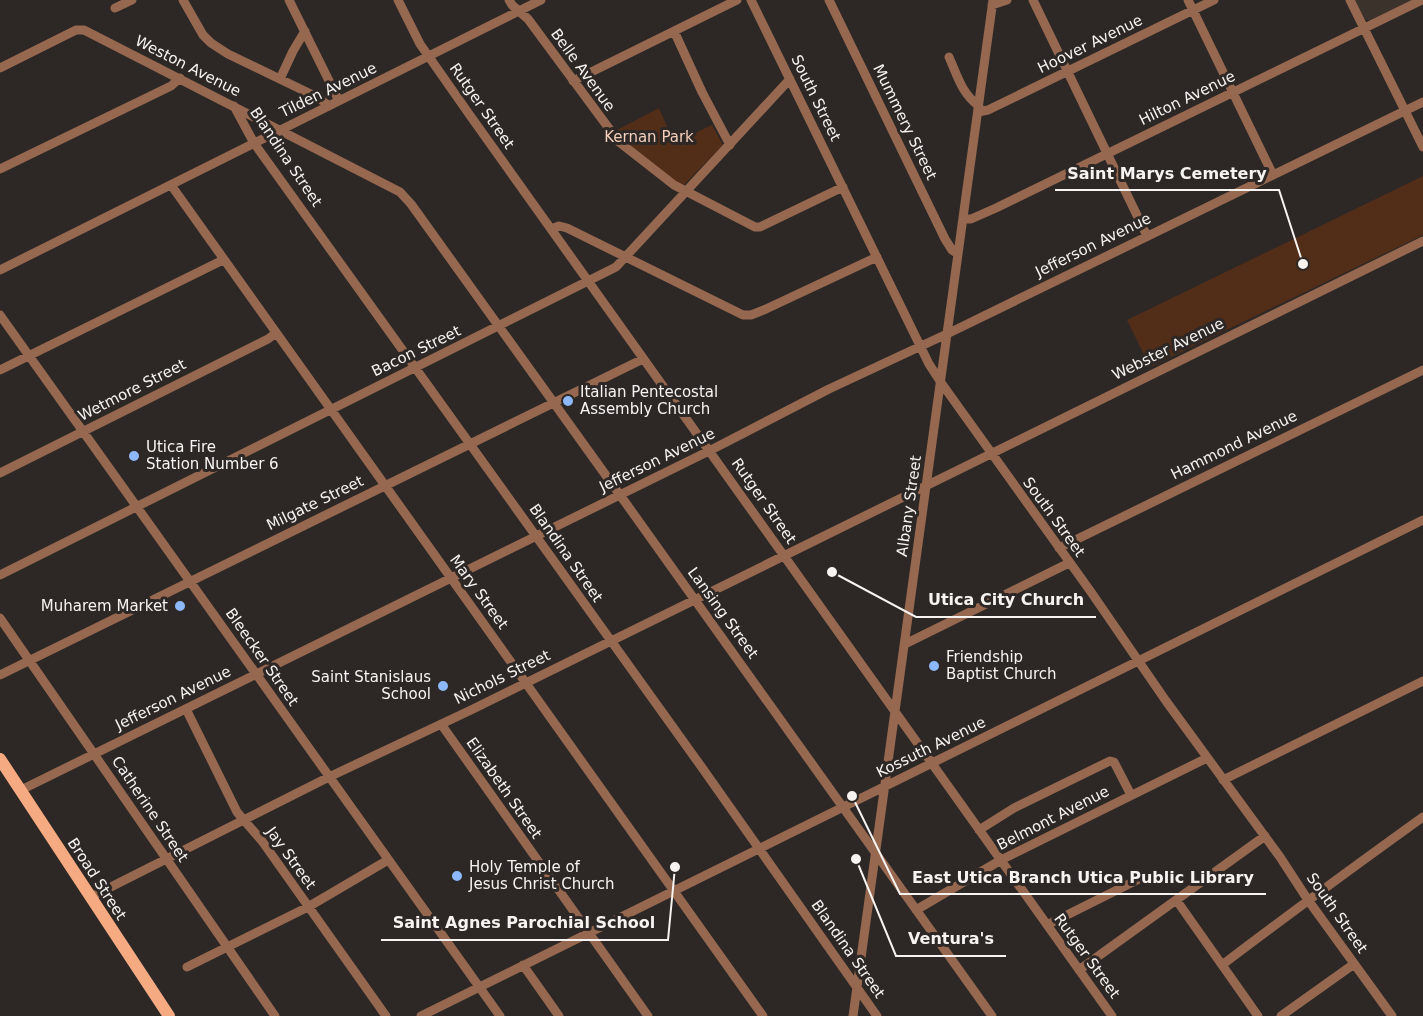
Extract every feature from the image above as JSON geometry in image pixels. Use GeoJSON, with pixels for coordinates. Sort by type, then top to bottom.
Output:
{"type":"FeatureCollection","features":[{"type":"Feature","properties":{"kind":"main road","name":"Broad Street"},"geometry":{"type":"LineString","coordinates":[[0,759],[169,1016]]}},
{"type":"Feature","properties":{"kind":"street"},"geometry":{"type":"LineString","coordinates":[[116,8],[132,0]]}},
{"type":"Feature","properties":{"kind":"street"},"geometry":{"type":"LineString","coordinates":[[183,0],[203,35],[212,43],[228,54],[329,105]]}},
{"type":"Feature","properties":{"kind":"street"},"geometry":{"type":"LineString","coordinates":[[289,0],[339,101]]}},
{"type":"Feature","properties":{"kind":"street","name":"Rutger Street"},"geometry":{"type":"LineString","coordinates":[[398,0],[429,57],[1112,1016]]}},
{"type":"Feature","properties":{"kind":"street","name":"Belle Avenue"},"geometry":{"type":"LineString","coordinates":[[509,0],[528,19],[619,142],[686,192],[744,222],[760,227],[843,187]]}},
{"type":"Feature","properties":{"kind":"street","name":"Tilden Avenue"},"geometry":{"type":"LineString","coordinates":[[0,270],[541,0]]}},
{"type":"Feature","properties":{"kind":"street"},"geometry":{"type":"LineString","coordinates":[[573,81],[737,0]]}},
{"type":"Feature","properties":{"kind":"street","name":"South Street"},"geometry":{"type":"LineString","coordinates":[[751,0],[876,257],[942,384],[1392,1016]]}},
{"type":"Feature","properties":{"kind":"street","name":"Mummery Street"},"geometry":{"type":"LineString","coordinates":[[829,0],[945,239],[952,250],[958,254]]}},
{"type":"Feature","properties":{"kind":"street"},"geometry":{"type":"LineString","coordinates":[[993,2],[1007,0]]}},
{"type":"Feature","properties":{"kind":"street"},"geometry":{"type":"LineString","coordinates":[[1033,0],[1147,236]]}},
{"type":"Feature","properties":{"kind":"street"},"geometry":{"type":"LineString","coordinates":[[1188,0],[1273,175]]}},
{"type":"Feature","properties":{"kind":"street","name":"Hoover Avenue"},"geometry":{"type":"LineString","coordinates":[[978,109],[988,110],[1214,0]]}},
{"type":"Feature","properties":{"kind":"street"},"geometry":{"type":"LineString","coordinates":[[1350,0],[1423,147]]}},
{"type":"Feature","properties":{"kind":"street","name":"Hilton Avenue"},"geometry":{"type":"LineString","coordinates":[[963,219],[971,219],[996,208],[1422,0]]}},
{"type":"Feature","properties":{"kind":"street","name":"Albany Street"},"geometry":{"type":"LineString","coordinates":[[854,1016],[993,2]]}},
{"type":"Feature","properties":{"kind":"street","name":"Weston Avenue"},"geometry":{"type":"LineString","coordinates":[[0,68],[80,29],[400,192],[429,229]]}},
{"type":"Feature","properties":{"kind":"street"},"geometry":{"type":"LineString","coordinates":[[280,79],[305,31]]}},
{"type":"Feature","properties":{"kind":"street"},"geometry":{"type":"LineString","coordinates":[[674,31],[729,145]]}},
{"type":"Feature","properties":{"kind":"street"},"geometry":{"type":"LineString","coordinates":[[949,57],[963,89],[978,109]]}},
{"type":"Feature","properties":{"kind":"street"},"geometry":{"type":"LineString","coordinates":[[0,170],[171,86],[180,78]]}},
{"type":"Feature","properties":{"kind":"street","name":"Bacon Street"},"geometry":{"type":"LineString","coordinates":[[0,575],[616,267],[627,258],[790,79]]}},
{"type":"Feature","properties":{"kind":"street","name":"Jefferson Avenue"},"geometry":{"type":"LineString","coordinates":[[21,790],[709,451],[829,389],[1423,102]]}},
{"type":"Feature","properties":{"kind":"street","name":"Blandina Street"},"geometry":{"type":"LineString","coordinates":[[234,106],[254,143],[877,1016]]}},
{"type":"Feature","properties":{"kind":"street","name":"Mary Street"},"geometry":{"type":"LineString","coordinates":[[171,185],[763,1016]]}},
{"type":"Feature","properties":{"kind":"street"},"geometry":{"type":"LineString","coordinates":[[551,229],[559,226],[567,228],[743,315],[751,315],[766,309],[876,257]]}},
{"type":"Feature","properties":{"kind":"street","name":"Lansing Street"},"geometry":{"type":"LineString","coordinates":[[429,229],[992,1016]]}},
{"type":"Feature","properties":{"kind":"street","name":"Webster Avenue"},"geometry":{"type":"LineString","coordinates":[[927,485],[1423,241]]}},
{"type":"Feature","properties":{"kind":"street"},"geometry":{"type":"LineString","coordinates":[[0,370],[223,260]]}},
{"type":"Feature","properties":{"kind":"street","name":"Bleecker Street"},"geometry":{"type":"LineString","coordinates":[[0,315],[500,1016]]}},
{"type":"Feature","properties":{"kind":"street","name":"Wetmore Street"},"geometry":{"type":"LineString","coordinates":[[0,473],[276,333]]}},
{"type":"Feature","properties":{"kind":"street","name":"Milgate Street"},"geometry":{"type":"LineString","coordinates":[[0,675],[643,359]]}},
{"type":"Feature","properties":{"kind":"street","name":"Hammond Avenue"},"geometry":{"type":"LineString","coordinates":[[1059,548],[1423,370]]}},
{"type":"Feature","properties":{"kind":"street","name":"Nichols Street"},"geometry":{"type":"LineString","coordinates":[[91,897],[329,777],[927,485]]}},
{"type":"Feature","properties":{"kind":"street","name":"Kossuth Avenue"},"geometry":{"type":"LineString","coordinates":[[421,1016],[1423,519]]}},
{"type":"Feature","properties":{"kind":"street"},"geometry":{"type":"LineString","coordinates":[[905,644],[1069,563]]}},
{"type":"Feature","properties":{"kind":"street","name":"Catherine Street"},"geometry":{"type":"LineString","coordinates":[[0,618],[275,1016]]}},
{"type":"Feature","properties":{"kind":"street"},"geometry":{"type":"LineString","coordinates":[[1223,780],[1423,681]]}},
{"type":"Feature","properties":{"kind":"street","name":"Jay Street"},"geometry":{"type":"LineString","coordinates":[[186,709],[237,812],[262,841],[386,1016]]}},
{"type":"Feature","properties":{"kind":"street","name":"Elizabeth Street"},"geometry":{"type":"LineString","coordinates":[[441,724],[648,1016]]}},
{"type":"Feature","properties":{"kind":"street","name":"Belmont Avenue"},"geometry":{"type":"LineString","coordinates":[[916,910],[1001,860],[1207,758]]}},
{"type":"Feature","properties":{"kind":"street"},"geometry":{"type":"LineString","coordinates":[[979,830],[1014,808],[1110,761],[1114,762],[1131,795]]}},
{"type":"Feature","properties":{"kind":"street"},"geometry":{"type":"LineString","coordinates":[[1222,965],[1319,890],[1423,817]]}},
{"type":"Feature","properties":{"kind":"street"},"geometry":{"type":"LineString","coordinates":[[1079,970],[1265,836]]}},
{"type":"Feature","properties":{"kind":"street"},"geometry":{"type":"LineString","coordinates":[[187,967],[308,907],[388,860]]}},
{"type":"Feature","properties":{"kind":"street"},"geometry":{"type":"LineString","coordinates":[[1047,925],[1139,879]]}},
{"type":"Feature","properties":{"kind":"street"},"geometry":{"type":"LineString","coordinates":[[1177,901],[1258,1016]]}},
{"type":"Feature","properties":{"kind":"street"},"geometry":{"type":"LineString","coordinates":[[1281,1016],[1354,964]]}},
{"type":"Feature","properties":{"kind":"street"},"geometry":{"type":"LineString","coordinates":[[523,965],[559,1016]]}},
{"type":"Feature","properties":{"kind":"shaded area"},"geometry":{"type":"Polygon","coordinates":[[[1355,0],[1415,0],[1370,21],[1364,18],[1355,0]]]}},
{"type":"Feature","properties":{"kind":"green space","name":"Kernan Park"},"geometry":{"type":"Polygon","coordinates":[[[659,108],[674,143],[712,125],[723,145],[682,187],[624,142],[615,131],[659,108]]]}},
{"type":"Feature","properties":{"kind":"green space"},"geometry":{"type":"Polygon","coordinates":[[[1423,176],[1423,235],[1150,367],[1127,320],[1423,176]]]}},
{"type":"Feature","properties":{"kind":"place","name":"Saint Marys Cemetery"},"geometry":{"type":"Point","coordinates":[1303,264]}},
{"type":"Feature","properties":{"kind":"place","name":"Italian Pentecostal Assembly Church"},"geometry":{"type":"Point","coordinates":[568,401]}},
{"type":"Feature","properties":{"kind":"place","name":"Utica Fire Station Number 6"},"geometry":{"type":"Point","coordinates":[134,456]}},
{"type":"Feature","properties":{"kind":"place","name":"Utica City Church"},"geometry":{"type":"Point","coordinates":[832,572]}},
{"type":"Feature","properties":{"kind":"place","name":"Muharem Market"},"geometry":{"type":"Point","coordinates":[180,606]}},
{"type":"Feature","properties":{"kind":"place","name":"Friendship Baptist Church"},"geometry":{"type":"Point","coordinates":[934,666]}},
{"type":"Feature","properties":{"kind":"place","name":"Saint Stanislaus School"},"geometry":{"type":"Point","coordinates":[443,686]}},
{"type":"Feature","properties":{"kind":"place","name":"East Utica Branch Utica Public Library"},"geometry":{"type":"Point","coordinates":[852,796]}},
{"type":"Feature","properties":{"kind":"place","name":"Ventura's"},"geometry":{"type":"Point","coordinates":[856,859]}},
{"type":"Feature","properties":{"kind":"place","name":"Saint Agnes Parochial School"},"geometry":{"type":"Point","coordinates":[675,867]}},
{"type":"Feature","properties":{"kind":"place","name":"Holy Temple of Jesus Christ Church"},"geometry":{"type":"Point","coordinates":[457,876]}}]}
